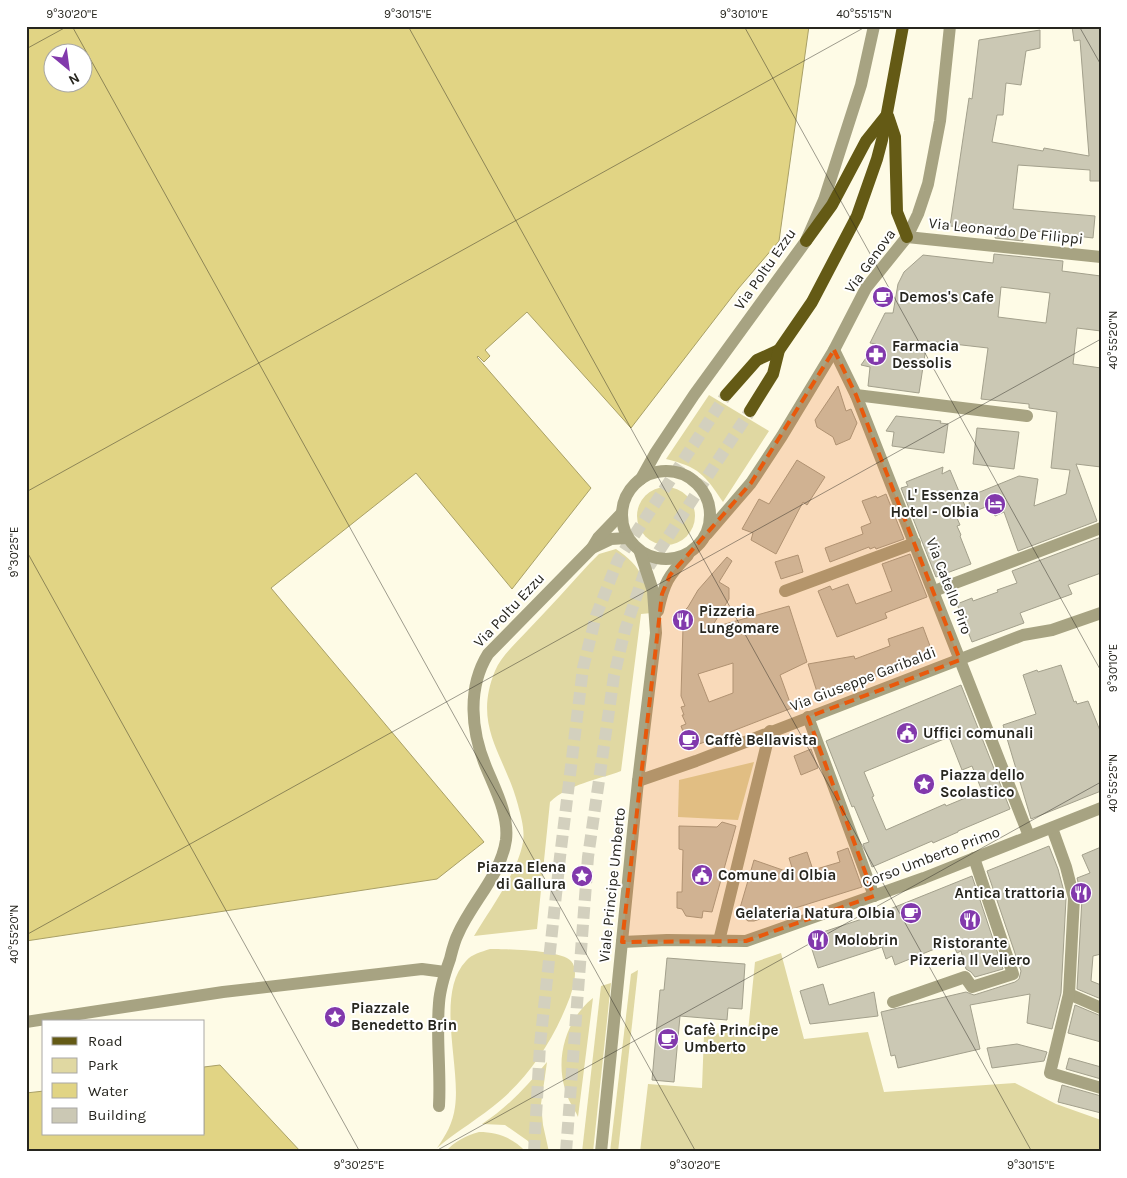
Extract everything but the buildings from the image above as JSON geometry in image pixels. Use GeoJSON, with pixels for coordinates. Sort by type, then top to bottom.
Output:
{"type":"FeatureCollection","features":[{"type":"Feature","properties":{"kind":"main road"},"geometry":{"type":"LineString","coordinates":[[750,411],[773,374],[779,350],[812,302],[857,216],[877,159],[888,114],[903,26]]}},
{"type":"Feature","properties":{"kind":"main road"},"geometry":{"type":"LineString","coordinates":[[806,241],[832,205],[866,141],[888,114]]}},
{"type":"Feature","properties":{"kind":"main road"},"geometry":{"type":"LineString","coordinates":[[888,114],[895,137],[897,212],[907,237]]}},
{"type":"Feature","properties":{"kind":"main road"},"geometry":{"type":"LineString","coordinates":[[726,395],[757,360],[779,350]]}},
{"type":"Feature","properties":{"kind":"street","name":"Via Poltu Ezzu"},"geometry":{"type":"LineString","coordinates":[[640,479],[689,402],[806,241],[824,200],[859,93],[874,26]]}},
{"type":"Feature","properties":{"kind":"street","name":"Via Genova"},"geometry":{"type":"LineString","coordinates":[[706,534],[751,484],[834,350],[866,288],[907,237],[918,214],[928,184],[940,121],[950,26]]}},
{"type":"Feature","properties":{"kind":"street","name":"Via Leonardo De Filippi"},"geometry":{"type":"LineString","coordinates":[[907,237],[1101,258]]}},
{"type":"Feature","properties":{"kind":"street","name":"Via Catello Piro"},"geometry":{"type":"LineString","coordinates":[[834,350],[856,395],[1029,836]]}},
{"type":"Feature","properties":{"kind":"street"},"geometry":{"type":"LineString","coordinates":[[856,395],[1027,416]]}},
{"type":"Feature","properties":{"kind":"street"},"geometry":{"type":"LineString","coordinates":[[667,471],[682,474],[695,482],[705,493],[710,507],[710,519],[706,534],[700,544],[689,554],[678,558],[662,560],[640,552],[628,538],[623,528],[622,513],[626,495],[640,479],[653,473],[667,471]]}},
{"type":"Feature","properties":{"kind":"street","name":"Via Poltu Ezzu"},"geometry":{"type":"LineString","coordinates":[[439,1106],[439,1002],[445,972],[457,934],[500,861],[506,839],[502,809],[497,792],[478,746],[474,722],[473,700],[475,682],[488,654],[592,548],[598,538],[622,513]]}},
{"type":"Feature","properties":{"kind":"street"},"geometry":{"type":"LineString","coordinates":[[934,591],[1101,528]]}},
{"type":"Feature","properties":{"kind":"street","name":"Via Poltu Ezzu"},"geometry":{"type":"LineString","coordinates":[[592,548],[611,539],[628,538]]}},
{"type":"Feature","properties":{"kind":"street"},"geometry":{"type":"LineString","coordinates":[[785,590],[915,543]]}},
{"type":"Feature","properties":{"kind":"street","name":"Viale Principe Umberto"},"geometry":{"type":"LineString","coordinates":[[601,1152],[638,781],[656,632],[653,591],[640,552]]}},
{"type":"Feature","properties":{"kind":"street","name":"Viale Principe Umberto"},"geometry":{"type":"LineString","coordinates":[[656,621],[662,594],[670,575],[689,554]]}},
{"type":"Feature","properties":{"kind":"street","name":"Via Giuseppe Garibaldi"},"geometry":{"type":"LineString","coordinates":[[638,781],[696,761],[1023,635],[1052,630],[1101,613]]}},
{"type":"Feature","properties":{"kind":"street"},"geometry":{"type":"LineString","coordinates":[[808,717],[874,896]]}},
{"type":"Feature","properties":{"kind":"street"},"geometry":{"type":"LineString","coordinates":[[718,941],[770,731]]}},
{"type":"Feature","properties":{"kind":"street","name":"Corso Umberto Primo"},"geometry":{"type":"LineString","coordinates":[[622,942],[667,940],[746,941],[874,896],[1101,808]]}},
{"type":"Feature","properties":{"kind":"street"},"geometry":{"type":"LineString","coordinates":[[1052,828],[1066,867],[1074,898],[1069,994],[1050,1073],[1101,1088]]}},
{"type":"Feature","properties":{"kind":"street"},"geometry":{"type":"LineString","coordinates":[[893,1002],[965,977],[972,987],[1013,974],[974,858]]}},
{"type":"Feature","properties":{"kind":"street"},"geometry":{"type":"LineString","coordinates":[[26,1022],[223,992],[422,969],[445,972]]}},
{"type":"Feature","properties":{"kind":"street"},"geometry":{"type":"LineString","coordinates":[[1069,994],[1101,1008]]}},
{"type":"Feature","properties":{"kind":"highlighted area"},"geometry":{"type":"Polygon","coordinates":[[[834,350],[856,395],[960,660],[808,717],[874,896],[746,941],[622,942],[662,594],[670,575],[751,483],[834,350]]]}},
{"type":"Feature","properties":{"kind":"green space"},"geometry":{"type":"Polygon","coordinates":[[[709,395],[769,431],[723,502],[700,473],[686,465],[666,459],[709,395]]]}},
{"type":"Feature","properties":{"kind":"green space"},"geometry":{"type":"Polygon","coordinates":[[[666,487],[677,489],[690,500],[695,516],[693,527],[682,540],[666,545],[655,543],[642,532],[637,516],[639,505],[650,492],[666,487]]]}},
{"type":"Feature","properties":{"kind":"green space"},"geometry":{"type":"Polygon","coordinates":[[[616,549],[632,562],[642,576],[652,613],[641,614],[621,771],[574,787],[550,802],[537,929],[474,936],[510,878],[523,842],[522,823],[518,805],[489,725],[487,709],[489,691],[495,671],[510,649],[590,563],[599,554],[616,549]]]}},
{"type":"Feature","properties":{"kind":"green space"},"geometry":{"type":"Polygon","coordinates":[[[754,762],[738,820],[678,817],[679,780],[754,762]]]}},
{"type":"Feature","properties":{"kind":"green space"},"geometry":{"type":"Polygon","coordinates":[[[490,949],[545,952],[565,957],[571,961],[575,969],[573,989],[550,1040],[523,1078],[493,1107],[437,1148],[449,1129],[455,1107],[456,1090],[450,1011],[452,992],[457,975],[466,961],[474,955],[490,949]]]}},
{"type":"Feature","properties":{"kind":"green space"},"geometry":{"type":"Polygon","coordinates":[[[781,953],[804,1039],[868,1032],[884,1092],[1015,1083],[1056,1104],[1101,1120],[1101,1152],[640,1152],[648,1084],[702,1088],[704,1034],[748,1032],[755,962],[781,953]]]}},
{"type":"Feature","properties":{"kind":"green space"},"geometry":{"type":"Polygon","coordinates":[[[638,970],[618,1152],[610,1152],[631,974],[638,970]]]}},
{"type":"Feature","properties":{"kind":"green space"},"geometry":{"type":"Polygon","coordinates":[[[611,983],[593,1152],[582,1152],[601,986],[611,983]]]}},
{"type":"Feature","properties":{"kind":"green space"},"geometry":{"type":"Polygon","coordinates":[[[593,998],[578,1117],[569,1100],[562,1077],[563,1051],[570,1027],[576,1016],[593,998]]]}},
{"type":"Feature","properties":{"kind":"green space"},"geometry":{"type":"Polygon","coordinates":[[[547,1062],[541,1104],[549,1152],[536,1152],[528,1141],[505,1125],[482,1124],[517,1096],[547,1062]]]}},
{"type":"Feature","properties":{"kind":"green space"},"geometry":{"type":"Polygon","coordinates":[[[479,1132],[493,1133],[505,1137],[516,1143],[526,1152],[445,1152],[460,1139],[479,1132]]]}},
{"type":"Feature","properties":{"kind":"water"},"geometry":{"type":"Polygon","coordinates":[[[26,26],[809,26],[779,241],[738,289],[631,428],[527,312],[485,350],[490,356],[484,362],[477,357],[591,488],[512,589],[416,473],[271,588],[484,842],[437,879],[26,941],[26,26]]]}},
{"type":"Feature","properties":{"kind":"water"},"geometry":{"type":"Polygon","coordinates":[[[220,1065],[301,1152],[26,1152],[26,1093],[42,1091],[42,1136],[205,1136],[205,1067],[220,1065]]]}},
{"type":"Feature","properties":{"kind":"tunnel"},"geometry":{"type":"LineString","coordinates":[[534,1152],[540,1045],[560,857],[583,668],[596,616],[618,560],[726,395]]}},
{"type":"Feature","properties":{"kind":"tunnel"},"geometry":{"type":"LineString","coordinates":[[566,1152],[588,857],[614,676],[625,630],[644,574],[750,411]]}},
{"type":"Feature","properties":{"kind":"place","name":"Demos's Cafe"},"geometry":{"type":"Point","coordinates":[883,297]}},
{"type":"Feature","properties":{"kind":"place","name":"Farmacia Dessolis"},"geometry":{"type":"Point","coordinates":[876,355]}},
{"type":"Feature","properties":{"kind":"place","name":"L' Essenza Hotel - Olbia"},"geometry":{"type":"Point","coordinates":[995,504]}},
{"type":"Feature","properties":{"kind":"place","name":"Pizzeria Lungomare"},"geometry":{"type":"Point","coordinates":[683,620]}},
{"type":"Feature","properties":{"kind":"place","name":"Uffici comunali"},"geometry":{"type":"Point","coordinates":[907,733]}},
{"type":"Feature","properties":{"kind":"place","name":"Caffè Bellavista"},"geometry":{"type":"Point","coordinates":[689,740]}},
{"type":"Feature","properties":{"kind":"place","name":"Piazza dello Scolastico"},"geometry":{"type":"Point","coordinates":[924,784]}},
{"type":"Feature","properties":{"kind":"place","name":"Comune di Olbia"},"geometry":{"type":"Point","coordinates":[702,875]}},
{"type":"Feature","properties":{"kind":"place","name":"Piazza Elena di Gallura"},"geometry":{"type":"Point","coordinates":[582,876]}},
{"type":"Feature","properties":{"kind":"place","name":"Antica trattoria"},"geometry":{"type":"Point","coordinates":[1081,893]}},
{"type":"Feature","properties":{"kind":"place","name":"Gelateria Natura Olbia"},"geometry":{"type":"Point","coordinates":[911,913]}},
{"type":"Feature","properties":{"kind":"place","name":"Ristorante Pizzeria Il Veliero"},"geometry":{"type":"Point","coordinates":[970,920]}},
{"type":"Feature","properties":{"kind":"place","name":"Molobrin"},"geometry":{"type":"Point","coordinates":[818,940]}},
{"type":"Feature","properties":{"kind":"place","name":"Piazzale Benedetto Brin"},"geometry":{"type":"Point","coordinates":[335,1017]}},
{"type":"Feature","properties":{"kind":"place","name":"Cafè Principe Umberto"},"geometry":{"type":"Point","coordinates":[668,1039]}}]}
